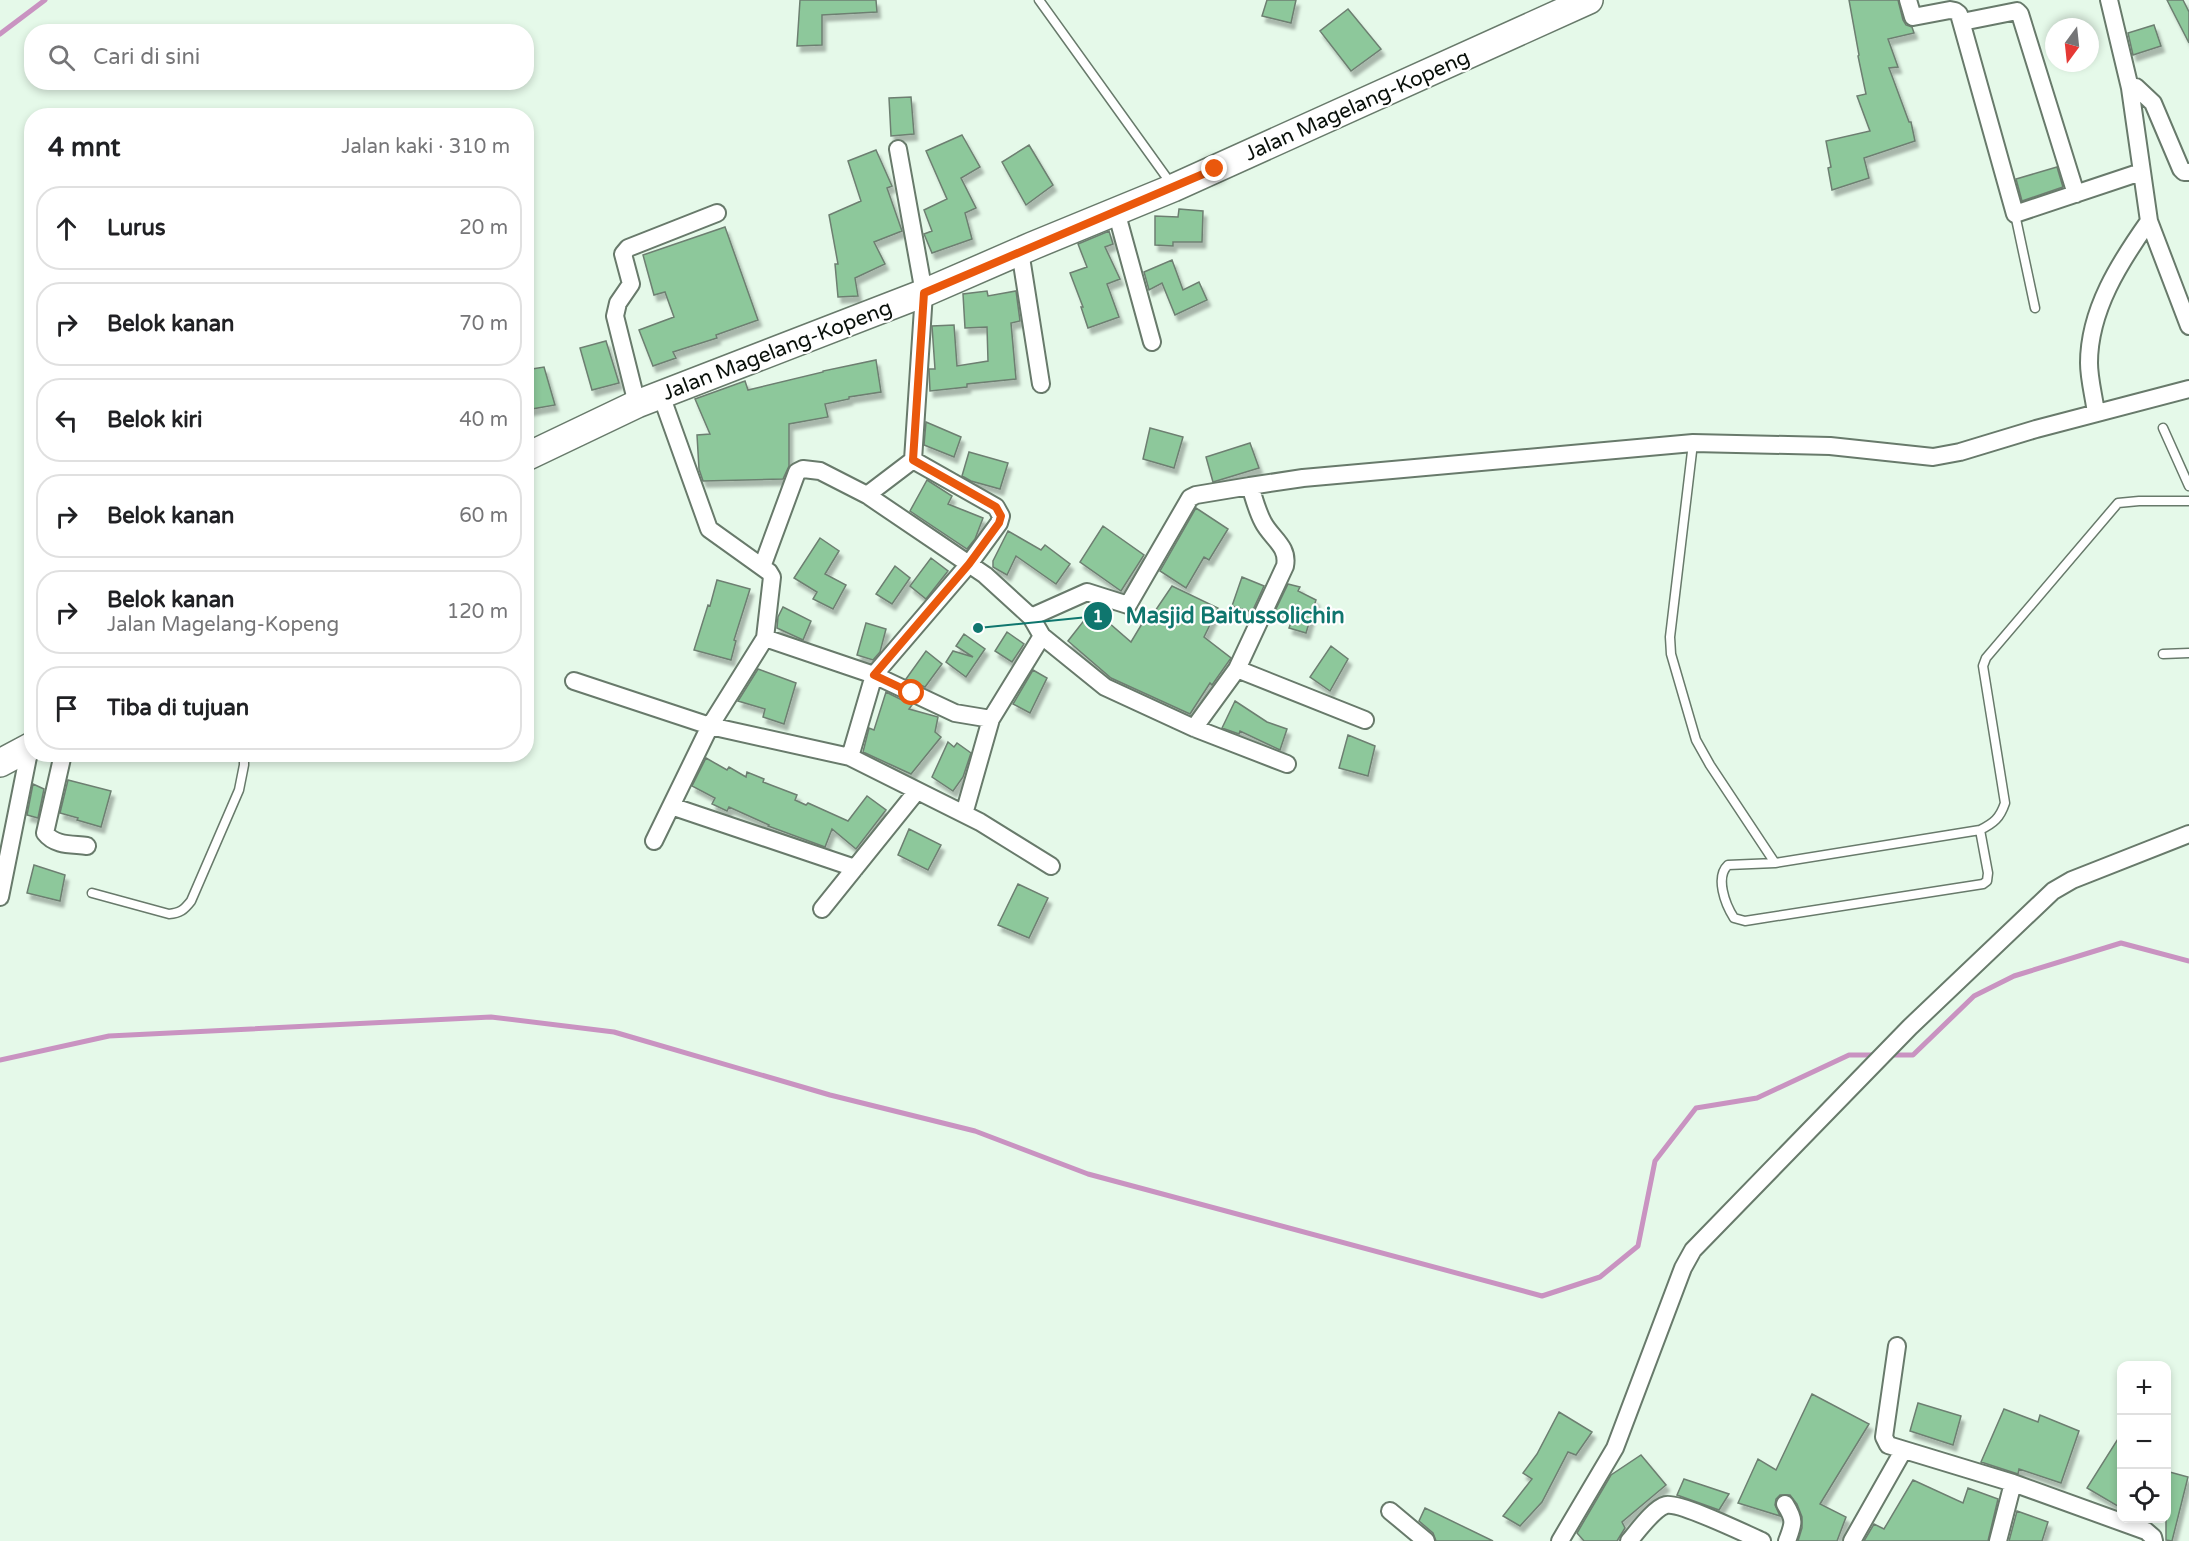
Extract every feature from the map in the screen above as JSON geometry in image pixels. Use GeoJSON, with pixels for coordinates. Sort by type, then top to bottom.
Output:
{"type":"FeatureCollection","features":[{"type":"Feature","properties":{"kind":"main road","name":"Jalan Magelang-Kopeng"},"geometry":{"type":"LineString","coordinates":[[534,454],[649,400],[924,293],[1173,188],[1589,0]]}},
{"type":"Feature","properties":{"kind":"main road"},"geometry":{"type":"LineString","coordinates":[[0,763],[24,751]]}},
{"type":"Feature","properties":{"kind":"street"},"geometry":{"type":"LineString","coordinates":[[1908,0],[1913,17],[1955,11],[1959,14],[2015,214],[2141,172]]}},
{"type":"Feature","properties":{"kind":"street"},"geometry":{"type":"LineString","coordinates":[[2109,0],[2130,88],[2149,221],[2189,326]]}},
{"type":"Feature","properties":{"kind":"street"},"geometry":{"type":"LineString","coordinates":[[1962,22],[2017,11],[2020,14],[2076,194]]}},
{"type":"Feature","properties":{"kind":"street"},"geometry":{"type":"LineString","coordinates":[[2130,88],[2136,87],[2153,104],[2181,169],[2189,172]]}},
{"type":"Feature","properties":{"kind":"street"},"geometry":{"type":"LineString","coordinates":[[867,495],[913,460],[924,293],[898,149]]}},
{"type":"Feature","properties":{"kind":"street"},"geometry":{"type":"LineString","coordinates":[[1116,212],[1152,342]]}},
{"type":"Feature","properties":{"kind":"street"},"geometry":{"type":"LineString","coordinates":[[654,841],[710,726],[765,638],[772,577],[769,572],[708,529],[649,400],[615,316],[618,303],[631,284],[623,254],[628,248],[717,213]]}},
{"type":"Feature","properties":{"kind":"street"},"geometry":{"type":"LineString","coordinates":[[2096,413],[2089,363],[2093,333],[2101,305],[2122,260],[2149,221]]}},
{"type":"Feature","properties":{"kind":"street"},"geometry":{"type":"LineString","coordinates":[[1020,251],[1041,384]]}},
{"type":"Feature","properties":{"kind":"street"},"geometry":{"type":"LineString","coordinates":[[1031,617],[1081,592],[1128,605],[1190,498],[1196,495],[1303,478],[1693,443],[1830,446],[1933,457],[1960,452],[2096,413],[2189,390]]}},
{"type":"Feature","properties":{"kind":"street"},"geometry":{"type":"LineString","coordinates":[[850,757],[874,675],[969,564],[999,523],[1001,516],[996,507],[913,460]]}},
{"type":"Feature","properties":{"kind":"street"},"geometry":{"type":"LineString","coordinates":[[762,567],[797,472],[803,469],[819,471],[867,495],[985,575],[1031,617],[1042,636],[1105,687],[1194,729],[1287,764]]}},
{"type":"Feature","properties":{"kind":"street"},"geometry":{"type":"LineString","coordinates":[[1194,729],[1237,669],[1287,558],[1284,548],[1262,521],[1250,486]]}},
{"type":"Feature","properties":{"kind":"street"},"geometry":{"type":"LineString","coordinates":[[964,814],[991,719],[1042,636]]}},
{"type":"Feature","properties":{"kind":"street"},"geometry":{"type":"LineString","coordinates":[[765,638],[874,675],[955,713],[991,719]]}},
{"type":"Feature","properties":{"kind":"street"},"geometry":{"type":"LineString","coordinates":[[1237,669],[1365,720]]}},
{"type":"Feature","properties":{"kind":"street"},"geometry":{"type":"LineString","coordinates":[[574,681],[710,726],[850,757],[964,814],[1051,866]]}},
{"type":"Feature","properties":{"kind":"street"},"geometry":{"type":"LineString","coordinates":[[0,897],[28,762]]}},
{"type":"Feature","properties":{"kind":"street"},"geometry":{"type":"LineString","coordinates":[[61,762],[45,833],[57,842],[87,846]]}},
{"type":"Feature","properties":{"kind":"street"},"geometry":{"type":"LineString","coordinates":[[822,909],[917,791]]}},
{"type":"Feature","properties":{"kind":"street"},"geometry":{"type":"LineString","coordinates":[[671,806],[855,868]]}},
{"type":"Feature","properties":{"kind":"street"},"geometry":{"type":"LineString","coordinates":[[1560,1541],[1615,1448],[1687,1259],[1693,1250],[1910,1027],[2062,884],[2189,834]]}},
{"type":"Feature","properties":{"kind":"street"},"geometry":{"type":"LineString","coordinates":[[1897,1346],[1884,1437],[1888,1445],[2013,1483],[2146,1531],[2154,1541]]}},
{"type":"Feature","properties":{"kind":"street"},"geometry":{"type":"LineString","coordinates":[[1852,1541],[1903,1451]]}},
{"type":"Feature","properties":{"kind":"street"},"geometry":{"type":"LineString","coordinates":[[1998,1541],[2013,1483]]}},
{"type":"Feature","properties":{"kind":"street"},"geometry":{"type":"LineString","coordinates":[[1785,1504],[1793,1517],[1787,1541]]}},
{"type":"Feature","properties":{"kind":"street"},"geometry":{"type":"LineString","coordinates":[[1629,1541],[1658,1509],[1666,1505],[1690,1511],[1762,1541]]}},
{"type":"Feature","properties":{"kind":"street"},"geometry":{"type":"LineString","coordinates":[[1390,1511],[1426,1541]]}},
{"type":"Feature","properties":{"kind":"lane"},"geometry":{"type":"LineString","coordinates":[[1040,0],[1173,188]]}},
{"type":"Feature","properties":{"kind":"lane"},"geometry":{"type":"LineString","coordinates":[[2015,214],[2035,308]]}},
{"type":"Feature","properties":{"kind":"lane"},"geometry":{"type":"LineString","coordinates":[[2163,428],[2189,486]]}},
{"type":"Feature","properties":{"kind":"lane"},"geometry":{"type":"LineString","coordinates":[[1693,443],[1670,638],[1671,654],[1696,740],[1710,765],[1775,862]]}},
{"type":"Feature","properties":{"kind":"lane"},"geometry":{"type":"LineString","coordinates":[[1980,830],[1988,873],[1987,881],[1983,884],[1745,921],[1734,918],[1721,881],[1723,870],[1728,865],[1775,862],[1980,830],[1991,825],[2000,817],[2005,803],[1983,666],[1986,658],[2118,503],[2189,501]]}},
{"type":"Feature","properties":{"kind":"lane"},"geometry":{"type":"LineString","coordinates":[[2163,654],[2189,653]]}},
{"type":"Feature","properties":{"kind":"lane"},"geometry":{"type":"LineString","coordinates":[[92,893],[169,914],[178,913],[184,909],[191,901],[239,790],[244,762]]}},
{"type":"Feature","properties":{"kind":"building"},"geometry":{"type":"Polygon","coordinates":[[[800,0],[876,0],[877,12],[822,15],[822,45],[797,46],[800,0]]]}},
{"type":"Feature","properties":{"kind":"building"},"geometry":{"type":"Polygon","coordinates":[[[1267,0],[1296,0],[1291,23],[1262,16],[1267,0]]]}},
{"type":"Feature","properties":{"kind":"building"},"geometry":{"type":"Polygon","coordinates":[[[1849,0],[1898,0],[1903,20],[1906,25],[1912,27],[1914,33],[1888,39],[1898,67],[1889,68],[1909,122],[1911,122],[1915,141],[1864,158],[1869,178],[1832,190],[1828,168],[1831,167],[1826,141],[1870,131],[1857,96],[1866,94],[1849,0]]]}},
{"type":"Feature","properties":{"kind":"building"},"geometry":{"type":"Polygon","coordinates":[[[2167,0],[2183,0],[2189,12],[2189,43],[2167,0]]]}},
{"type":"Feature","properties":{"kind":"building"},"geometry":{"type":"Polygon","coordinates":[[[1348,9],[1381,49],[1351,71],[1320,31],[1348,9]]]}},
{"type":"Feature","properties":{"kind":"building"},"geometry":{"type":"Polygon","coordinates":[[[2154,25],[2161,46],[2133,55],[2128,33],[2154,25]]]}},
{"type":"Feature","properties":{"kind":"building"},"geometry":{"type":"Polygon","coordinates":[[[911,97],[914,134],[891,136],[889,98],[911,97]]]}},
{"type":"Feature","properties":{"kind":"building"},"geometry":{"type":"Polygon","coordinates":[[[962,135],[980,167],[961,178],[976,208],[965,213],[972,239],[932,253],[924,234],[932,231],[924,210],[947,199],[926,151],[962,135]]]}},
{"type":"Feature","properties":{"kind":"building"},"geometry":{"type":"Polygon","coordinates":[[[1029,145],[1053,185],[1026,205],[1002,162],[1029,145]]]}},
{"type":"Feature","properties":{"kind":"building"},"geometry":{"type":"Polygon","coordinates":[[[876,150],[892,186],[887,188],[902,231],[874,242],[885,264],[855,278],[858,296],[838,297],[835,264],[838,264],[829,215],[861,201],[848,161],[876,150]]]}},
{"type":"Feature","properties":{"kind":"building"},"geometry":{"type":"Polygon","coordinates":[[[2057,167],[2063,187],[2022,201],[2016,179],[2057,167]]]}},
{"type":"Feature","properties":{"kind":"building"},"geometry":{"type":"Polygon","coordinates":[[[1179,209],[1203,211],[1202,242],[1173,242],[1173,246],[1155,245],[1155,216],[1178,217],[1179,209]]]}},
{"type":"Feature","properties":{"kind":"building"},"geometry":{"type":"Polygon","coordinates":[[[725,227],[758,320],[716,335],[717,338],[673,352],[676,358],[653,366],[639,330],[674,317],[665,292],[654,295],[643,255],[725,227]]]}},
{"type":"Feature","properties":{"kind":"building"},"geometry":{"type":"Polygon","coordinates":[[[1109,231],[1113,244],[1105,247],[1120,279],[1107,284],[1119,317],[1088,328],[1070,273],[1087,267],[1078,244],[1109,231]]]}},
{"type":"Feature","properties":{"kind":"building"},"geometry":{"type":"Polygon","coordinates":[[[1172,260],[1183,290],[1199,282],[1207,300],[1175,315],[1162,283],[1149,290],[1144,272],[1172,260]]]}},
{"type":"Feature","properties":{"kind":"building"},"geometry":{"type":"Polygon","coordinates":[[[987,291],[988,296],[1016,291],[1020,321],[1011,323],[1016,379],[967,384],[967,387],[930,391],[929,369],[935,369],[932,326],[954,325],[957,366],[988,361],[987,327],[965,328],[963,294],[987,291]]]}},
{"type":"Feature","properties":{"kind":"building"},"geometry":{"type":"Polygon","coordinates":[[[606,341],[619,383],[592,390],[580,348],[606,341]]]}},
{"type":"Feature","properties":{"kind":"building"},"geometry":{"type":"Polygon","coordinates":[[[876,360],[881,392],[849,397],[849,399],[825,404],[828,417],[789,424],[789,466],[783,479],[703,481],[699,469],[697,435],[710,434],[695,399],[745,381],[748,390],[876,360]]]}},
{"type":"Feature","properties":{"kind":"building"},"geometry":{"type":"Polygon","coordinates":[[[544,367],[555,405],[534,409],[534,369],[544,367]]]}},
{"type":"Feature","properties":{"kind":"building"},"geometry":{"type":"Polygon","coordinates":[[[926,422],[961,437],[954,457],[924,445],[926,422]]]}},
{"type":"Feature","properties":{"kind":"building"},"geometry":{"type":"Polygon","coordinates":[[[1150,428],[1183,437],[1174,468],[1143,459],[1150,428]]]}},
{"type":"Feature","properties":{"kind":"building"},"geometry":{"type":"Polygon","coordinates":[[[1250,443],[1259,468],[1213,482],[1206,457],[1250,443]]]}},
{"type":"Feature","properties":{"kind":"building"},"geometry":{"type":"Polygon","coordinates":[[[969,452],[1008,463],[1000,489],[971,481],[962,476],[969,452]]]}},
{"type":"Feature","properties":{"kind":"building"},"geometry":{"type":"Polygon","coordinates":[[[927,480],[952,496],[948,504],[983,518],[975,539],[967,549],[910,511],[927,480]]]}},
{"type":"Feature","properties":{"kind":"building"},"geometry":{"type":"Polygon","coordinates":[[[1196,508],[1228,529],[1209,560],[1204,557],[1186,588],[1160,571],[1196,508]]]}},
{"type":"Feature","properties":{"kind":"building"},"geometry":{"type":"Polygon","coordinates":[[[1103,526],[1144,555],[1121,591],[1080,562],[1103,526]]]}},
{"type":"Feature","properties":{"kind":"building"},"geometry":{"type":"Polygon","coordinates":[[[1008,531],[1041,550],[1045,545],[1070,564],[1056,584],[1016,556],[1007,575],[993,567],[993,561],[1008,531]]]}},
{"type":"Feature","properties":{"kind":"building"},"geometry":{"type":"Polygon","coordinates":[[[820,538],[839,551],[825,574],[846,585],[833,609],[813,599],[817,592],[794,578],[820,538]]]}},
{"type":"Feature","properties":{"kind":"building"},"geometry":{"type":"Polygon","coordinates":[[[931,558],[948,571],[926,599],[910,586],[931,558]]]}},
{"type":"Feature","properties":{"kind":"building"},"geometry":{"type":"Polygon","coordinates":[[[895,566],[910,578],[892,604],[876,594],[895,566]]]}},
{"type":"Feature","properties":{"kind":"building"},"geometry":{"type":"Polygon","coordinates":[[[1242,577],[1264,586],[1252,612],[1232,606],[1242,577]]]}},
{"type":"Feature","properties":{"kind":"building"},"geometry":{"type":"Polygon","coordinates":[[[717,580],[750,589],[734,640],[736,641],[731,660],[694,650],[717,580]]]}},
{"type":"Feature","properties":{"kind":"building"},"geometry":{"type":"Polygon","coordinates":[[[1288,584],[1300,587],[1298,591],[1316,600],[1306,633],[1289,628],[1294,614],[1275,611],[1288,584]]]}},
{"type":"Feature","properties":{"kind":"building"},"geometry":{"type":"Polygon","coordinates":[[[1172,586],[1218,608],[1204,637],[1231,658],[1212,685],[1210,683],[1190,714],[1111,678],[1068,641],[1093,609],[1131,642],[1146,617],[1149,620],[1172,586]]]}},
{"type":"Feature","properties":{"kind":"building"},"geometry":{"type":"Polygon","coordinates":[[[783,607],[811,621],[803,640],[777,628],[778,617],[783,607]]]}},
{"type":"Feature","properties":{"kind":"building"},"geometry":{"type":"Polygon","coordinates":[[[866,623],[886,629],[880,652],[873,660],[857,655],[866,623]]]}},
{"type":"Feature","properties":{"kind":"building"},"geometry":{"type":"Polygon","coordinates":[[[1007,632],[1024,644],[1012,662],[995,651],[1007,632]]]}},
{"type":"Feature","properties":{"kind":"building"},"geometry":{"type":"Polygon","coordinates":[[[964,634],[985,649],[966,677],[946,662],[953,651],[973,657],[956,646],[964,634]]]}},
{"type":"Feature","properties":{"kind":"building"},"geometry":{"type":"Polygon","coordinates":[[[1331,646],[1348,659],[1330,691],[1310,677],[1331,646]]]}},
{"type":"Feature","properties":{"kind":"building"},"geometry":{"type":"Polygon","coordinates":[[[926,651],[942,664],[925,687],[906,679],[926,651]]]}},
{"type":"Feature","properties":{"kind":"building"},"geometry":{"type":"Polygon","coordinates":[[[758,669],[796,683],[784,724],[763,717],[765,709],[738,701],[758,669]]]}},
{"type":"Feature","properties":{"kind":"building"},"geometry":{"type":"Polygon","coordinates":[[[1033,670],[1047,678],[1030,713],[1013,704],[1033,670]]]}},
{"type":"Feature","properties":{"kind":"building"},"geometry":{"type":"Polygon","coordinates":[[[886,692],[912,705],[909,709],[938,717],[935,732],[941,737],[911,774],[863,752],[869,728],[874,730],[886,692]]]}},
{"type":"Feature","properties":{"kind":"building"},"geometry":{"type":"Polygon","coordinates":[[[1235,701],[1267,722],[1287,729],[1280,750],[1240,731],[1239,734],[1222,728],[1235,701]]]}},
{"type":"Feature","properties":{"kind":"building"},"geometry":{"type":"Polygon","coordinates":[[[1348,735],[1375,746],[1368,776],[1339,768],[1348,735]]]}},
{"type":"Feature","properties":{"kind":"building"},"geometry":{"type":"Polygon","coordinates":[[[948,742],[954,747],[957,743],[971,753],[963,777],[953,791],[932,777],[948,742]]]}},
{"type":"Feature","properties":{"kind":"building"},"geometry":{"type":"Polygon","coordinates":[[[706,758],[727,770],[729,767],[746,777],[747,772],[764,779],[763,782],[797,795],[795,800],[806,805],[808,803],[848,821],[867,796],[886,810],[856,849],[832,829],[825,847],[768,826],[729,807],[727,811],[712,804],[715,798],[692,786],[706,758]]]}},
{"type":"Feature","properties":{"kind":"building"},"geometry":{"type":"Polygon","coordinates":[[[68,780],[111,791],[101,827],[60,813],[68,780]]]}},
{"type":"Feature","properties":{"kind":"building"},"geometry":{"type":"Polygon","coordinates":[[[33,784],[44,789],[38,818],[27,815],[33,784]]]}},
{"type":"Feature","properties":{"kind":"building"},"geometry":{"type":"Polygon","coordinates":[[[909,829],[941,845],[928,870],[898,855],[909,829]]]}},
{"type":"Feature","properties":{"kind":"building"},"geometry":{"type":"Polygon","coordinates":[[[34,865],[65,875],[60,901],[27,893],[34,865]]]}},
{"type":"Feature","properties":{"kind":"building"},"geometry":{"type":"Polygon","coordinates":[[[1018,884],[1048,898],[1029,938],[998,925],[1018,884]]]}},
{"type":"Feature","properties":{"kind":"building"},"geometry":{"type":"Polygon","coordinates":[[[1812,1394],[1869,1424],[1820,1504],[1846,1517],[1837,1541],[1798,1541],[1802,1528],[1802,1517],[1797,1504],[1790,1495],[1780,1495],[1776,1499],[1775,1505],[1780,1516],[1738,1503],[1758,1459],[1776,1470],[1812,1394]]]}},
{"type":"Feature","properties":{"kind":"building"},"geometry":{"type":"Polygon","coordinates":[[[1918,1403],[1961,1416],[1953,1445],[1910,1431],[1918,1403]]]}},
{"type":"Feature","properties":{"kind":"building"},"geometry":{"type":"Polygon","coordinates":[[[2004,1409],[2038,1422],[2040,1415],[2079,1431],[2061,1483],[2019,1469],[2018,1474],[1981,1462],[2004,1409]]]}},
{"type":"Feature","properties":{"kind":"building"},"geometry":{"type":"Polygon","coordinates":[[[1559,1412],[1592,1432],[1576,1455],[1568,1452],[1542,1502],[1520,1526],[1503,1516],[1532,1479],[1523,1473],[1537,1454],[1559,1412]]]}},
{"type":"Feature","properties":{"kind":"building"},"geometry":{"type":"Polygon","coordinates":[[[2117,1440],[2117,1506],[2087,1488],[2117,1440]]]}},
{"type":"Feature","properties":{"kind":"building"},"geometry":{"type":"Polygon","coordinates":[[[1641,1455],[1666,1485],[1622,1522],[1625,1528],[1617,1541],[1584,1541],[1577,1533],[1611,1475],[1641,1455]]]}},
{"type":"Feature","properties":{"kind":"building"},"geometry":{"type":"Polygon","coordinates":[[[2171,1472],[2188,1477],[2172,1541],[2166,1540],[2166,1523],[2171,1523],[2171,1472]]]}},
{"type":"Feature","properties":{"kind":"building"},"geometry":{"type":"Polygon","coordinates":[[[1684,1479],[1729,1494],[1719,1510],[1677,1495],[1684,1479]]]}},
{"type":"Feature","properties":{"kind":"building"},"geometry":{"type":"Polygon","coordinates":[[[1913,1480],[1963,1503],[1968,1488],[1998,1499],[1988,1541],[1864,1541],[1874,1524],[1884,1529],[1913,1480]]]}},
{"type":"Feature","properties":{"kind":"building"},"geometry":{"type":"Polygon","coordinates":[[[1425,1508],[1493,1541],[1436,1541],[1433,1533],[1419,1521],[1425,1508]]]}},
{"type":"Feature","properties":{"kind":"building"},"geometry":{"type":"Polygon","coordinates":[[[2017,1511],[2048,1522],[2042,1541],[2009,1541],[2017,1511]]]}},
{"type":"Feature","properties":{"kind":"waterway"},"geometry":{"type":"LineString","coordinates":[[0,34],[45,0]]}},
{"type":"Feature","properties":{"kind":"waterway"},"geometry":{"type":"LineString","coordinates":[[1889,1055],[1913,1055],[1974,996],[2014,976],[2121,943],[2189,961]]}},
{"type":"Feature","properties":{"kind":"waterway"},"geometry":{"type":"LineString","coordinates":[[0,1060],[109,1036],[491,1017],[614,1032],[830,1095],[975,1131],[1088,1174],[1542,1296],[1600,1277],[1638,1246],[1655,1161],[1696,1108],[1757,1098],[1849,1055],[1877,1055]]}},
{"type":"Feature","properties":{"kind":"place","name":"Masjid Baitussolichin"},"geometry":{"type":"Point","coordinates":[978,628]}},
{"type":"Feature","properties":{"kind":"route"},"geometry":{"type":"LineString","coordinates":[[912,693],[874,675],[969,564],[999,523],[1001,516],[996,507],[913,460],[924,293],[1215,169]]}}]}
